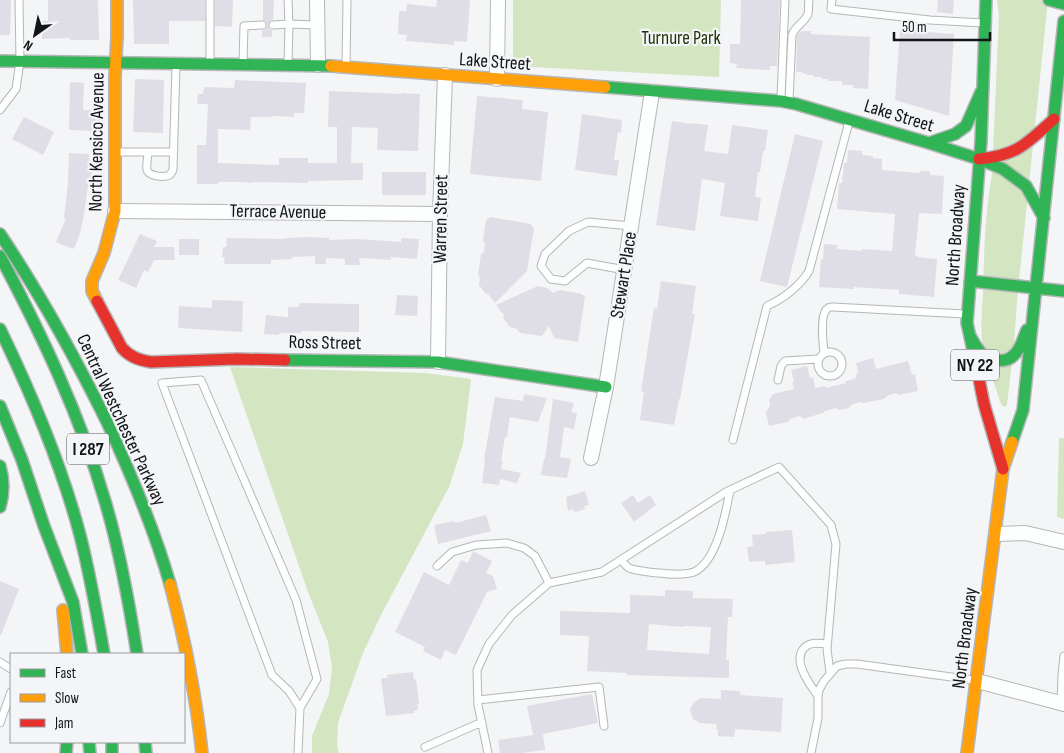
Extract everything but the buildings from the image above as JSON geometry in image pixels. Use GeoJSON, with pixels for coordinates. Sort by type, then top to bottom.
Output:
{"type":"FeatureCollection","features":[{"type":"Feature","properties":{"kind":"main road","name":"North Kensico Avenue"},"geometry":{"type":"LineString","coordinates":[[92,279],[103,255],[115,211],[117,0]]}},
{"type":"Feature","properties":{"kind":"main road","name":"North Broadway"},"geometry":{"type":"LineString","coordinates":[[986,0],[981,141],[967,318],[984,404],[1003,469]]}},
{"type":"Feature","properties":{"kind":"main road"},"geometry":{"type":"LineString","coordinates":[[986,20],[991,0]]}},
{"type":"Feature","properties":{"kind":"main road"},"geometry":{"type":"LineString","coordinates":[[1049,0],[1064,4]]}},
{"type":"Feature","properties":{"kind":"main road","name":"North Broadway"},"geometry":{"type":"LineString","coordinates":[[967,753],[1003,469],[1023,410],[1064,21]]}},
{"type":"Feature","properties":{"kind":"main road","name":"Lake Street"},"geometry":{"type":"LineString","coordinates":[[0,61],[318,65],[785,102],[930,143],[1003,169],[1026,186],[1044,218]]}},
{"type":"Feature","properties":{"kind":"main road"},"geometry":{"type":"LineString","coordinates":[[930,143],[956,134],[966,126],[983,88]]}},
{"type":"Feature","properties":{"kind":"main road"},"geometry":{"type":"LineString","coordinates":[[979,159],[1005,155],[1016,150],[1025,145],[1054,119]]}},
{"type":"Feature","properties":{"kind":"main road","name":"Central Westchester Parkway"},"geometry":{"type":"LineString","coordinates":[[0,234],[36,289],[67,345],[102,411],[140,497],[163,563],[176,608],[199,722],[202,753]]}},
{"type":"Feature","properties":{"kind":"main road","name":"I 287"},"geometry":{"type":"LineString","coordinates":[[0,256],[47,348],[84,436],[112,527],[125,583],[137,653]]}},
{"type":"Feature","properties":{"kind":"main road","name":"Ross Street"},"geometry":{"type":"LineString","coordinates":[[92,279],[92,291],[122,348],[128,354],[142,361],[237,359],[438,362],[606,387]]}},
{"type":"Feature","properties":{"kind":"main road"},"geometry":{"type":"LineString","coordinates":[[970,281],[1064,291]]}},
{"type":"Feature","properties":{"kind":"main road"},"geometry":{"type":"LineString","coordinates":[[967,318],[971,337],[982,354],[1000,361],[1007,361],[1018,350],[1034,314]]}},
{"type":"Feature","properties":{"kind":"main road","name":"I 287"},"geometry":{"type":"LineString","coordinates":[[0,329],[36,405],[67,492],[80,535],[104,653]]}},
{"type":"Feature","properties":{"kind":"main road"},"geometry":{"type":"LineString","coordinates":[[0,406],[22,460],[44,526],[73,602],[82,653]]}},
{"type":"Feature","properties":{"kind":"main road"},"geometry":{"type":"LineString","coordinates":[[0,466],[4,487],[0,507]]}},
{"type":"Feature","properties":{"kind":"main road"},"geometry":{"type":"LineString","coordinates":[[44,526],[64,616],[67,653]]}},
{"type":"Feature","properties":{"kind":"street"},"geometry":{"type":"LineString","coordinates":[[317,0],[318,65]]}},
{"type":"Feature","properties":{"kind":"street"},"geometry":{"type":"LineString","coordinates":[[497,79],[498,0]]}},
{"type":"Feature","properties":{"kind":"street","name":"Warren Street"},"geometry":{"type":"LineString","coordinates":[[438,362],[440,214],[445,75]]}},
{"type":"Feature","properties":{"kind":"street","name":"Stewart Place"},"geometry":{"type":"LineString","coordinates":[[591,458],[606,387],[652,92]]}},
{"type":"Feature","properties":{"kind":"street","name":"Terrace Avenue"},"geometry":{"type":"LineString","coordinates":[[115,211],[440,214]]}},
{"type":"Feature","properties":{"kind":"street"},"geometry":{"type":"LineString","coordinates":[[996,534],[1025,533],[1064,542]]}},
{"type":"Feature","properties":{"kind":"street"},"geometry":{"type":"LineString","coordinates":[[977,681],[1063,703]]}},
{"type":"Feature","properties":{"kind":"lane"},"geometry":{"type":"LineString","coordinates":[[0,110],[16,89],[20,61],[19,0]]}},
{"type":"Feature","properties":{"kind":"lane"},"geometry":{"type":"LineString","coordinates":[[210,0],[210,64]]}},
{"type":"Feature","properties":{"kind":"lane"},"geometry":{"type":"LineString","coordinates":[[288,0],[288,64]]}},
{"type":"Feature","properties":{"kind":"lane"},"geometry":{"type":"LineString","coordinates":[[346,67],[347,0]]}},
{"type":"Feature","properties":{"kind":"lane"},"geometry":{"type":"LineString","coordinates":[[785,0],[785,102]]}},
{"type":"Feature","properties":{"kind":"lane"},"geometry":{"type":"LineString","coordinates":[[785,102],[792,35],[794,29],[808,14],[809,0]]}},
{"type":"Feature","properties":{"kind":"lane"},"geometry":{"type":"LineString","coordinates":[[832,0],[832,9],[930,20],[986,20]]}},
{"type":"Feature","properties":{"kind":"lane"},"geometry":{"type":"LineString","coordinates":[[243,64],[244,26],[262,25]]}},
{"type":"Feature","properties":{"kind":"lane"},"geometry":{"type":"LineString","coordinates":[[272,25],[317,25]]}},
{"type":"Feature","properties":{"kind":"lane"},"geometry":{"type":"LineString","coordinates":[[148,152],[147,169],[149,173],[166,176],[171,173],[173,170],[172,152],[176,63]]}},
{"type":"Feature","properties":{"kind":"lane"},"geometry":{"type":"LineString","coordinates":[[733,440],[767,306],[777,302],[805,278],[809,271],[849,119]]}},
{"type":"Feature","properties":{"kind":"lane"},"geometry":{"type":"LineString","coordinates":[[116,152],[172,152]]}},
{"type":"Feature","properties":{"kind":"lane"},"geometry":{"type":"LineString","coordinates":[[625,270],[587,262],[565,281],[551,278],[541,266],[546,254],[570,231],[588,222],[631,226]]}},
{"type":"Feature","properties":{"kind":"lane"},"geometry":{"type":"LineString","coordinates":[[778,380],[781,366],[785,361],[821,356],[823,318],[828,308],[949,312],[967,318]]}},
{"type":"Feature","properties":{"kind":"lane"},"geometry":{"type":"LineString","coordinates":[[298,753],[300,708],[317,679],[296,600],[201,380],[162,383],[272,675],[289,691],[300,708]]}},
{"type":"Feature","properties":{"kind":"lane"},"geometry":{"type":"LineString","coordinates":[[488,753],[478,700],[477,670],[489,644],[512,615],[549,583],[602,572],[730,490],[779,467],[831,525],[836,544],[827,644],[830,673]]}},
{"type":"Feature","properties":{"kind":"lane"},"geometry":{"type":"LineString","coordinates":[[621,560],[629,568],[654,573],[694,572],[705,563],[714,550],[725,518],[730,490]]}},
{"type":"Feature","properties":{"kind":"lane"},"geometry":{"type":"LineString","coordinates":[[437,566],[452,552],[476,545],[506,543],[524,548],[535,556],[549,583]]}},
{"type":"Feature","properties":{"kind":"lane"},"geometry":{"type":"LineString","coordinates":[[818,696],[801,667],[801,653],[810,644],[827,644]]}},
{"type":"Feature","properties":{"kind":"lane"},"geometry":{"type":"LineString","coordinates":[[1063,703],[1062,676],[1064,656]]}},
{"type":"Feature","properties":{"kind":"lane"},"geometry":{"type":"LineString","coordinates":[[811,753],[818,718],[819,690],[837,666],[857,664],[977,681]]}},
{"type":"Feature","properties":{"kind":"lane"},"geometry":{"type":"LineString","coordinates":[[478,700],[599,687],[604,726]]}},
{"type":"Feature","properties":{"kind":"lane"},"geometry":{"type":"LineString","coordinates":[[0,723],[10,695]]}},
{"type":"Feature","properties":{"kind":"lane"},"geometry":{"type":"LineString","coordinates":[[425,747],[482,722]]}},
{"type":"Feature","properties":{"kind":"green space","name":"Turnure Park"},"geometry":{"type":"Polygon","coordinates":[[[513,0],[721,0],[719,77],[513,66],[513,0]]]}},
{"type":"Feature","properties":{"kind":"green space"},"geometry":{"type":"Polygon","coordinates":[[[997,0],[1048,0],[1014,344],[1007,405],[1004,407],[1001,404],[987,361],[981,326],[985,233],[992,174],[999,15],[997,0]]]}},
{"type":"Feature","properties":{"kind":"green space"},"geometry":{"type":"Polygon","coordinates":[[[230,367],[425,373],[471,379],[463,444],[449,487],[363,653],[338,723],[337,746],[339,753],[312,753],[312,736],[329,694],[332,668],[328,642],[308,592],[230,367]]]}},
{"type":"Feature","properties":{"kind":"green space"},"geometry":{"type":"Polygon","coordinates":[[[1059,438],[1064,438],[1064,519],[1057,517],[1059,438]]]}},
{"type":"Feature","properties":{"kind":"traffic: fast"},"geometry":{"type":"LineString","coordinates":[[976,364],[967,323],[981,141],[986,0]]}},
{"type":"Feature","properties":{"kind":"traffic: fast"},"geometry":{"type":"LineString","coordinates":[[1049,0],[1064,4]]}},
{"type":"Feature","properties":{"kind":"traffic: fast"},"geometry":{"type":"LineString","coordinates":[[1012,442],[1023,410],[1064,21]]}},
{"type":"Feature","properties":{"kind":"traffic: fast"},"geometry":{"type":"LineString","coordinates":[[0,61],[331,66]]}},
{"type":"Feature","properties":{"kind":"traffic: fast"},"geometry":{"type":"LineString","coordinates":[[605,87],[781,101],[929,143],[1003,169],[1026,186],[1044,218]]}},
{"type":"Feature","properties":{"kind":"traffic: fast"},"geometry":{"type":"LineString","coordinates":[[929,143],[955,134],[966,126],[981,92]]}},
{"type":"Feature","properties":{"kind":"traffic: fast"},"geometry":{"type":"LineString","coordinates":[[0,234],[56,326],[107,422],[142,501],[170,584]]}},
{"type":"Feature","properties":{"kind":"traffic: fast"},"geometry":{"type":"LineString","coordinates":[[0,256],[59,376],[95,469],[120,558],[137,653]]}},
{"type":"Feature","properties":{"kind":"traffic: fast"},"geometry":{"type":"LineString","coordinates":[[970,281],[1064,291]]}},
{"type":"Feature","properties":{"kind":"traffic: fast"},"geometry":{"type":"LineString","coordinates":[[0,329],[34,404],[64,482],[84,550],[104,653]]}},
{"type":"Feature","properties":{"kind":"traffic: fast"},"geometry":{"type":"LineString","coordinates":[[970,336],[984,356],[993,360],[1007,360],[1016,353],[1027,330]]}},
{"type":"Feature","properties":{"kind":"traffic: fast"},"geometry":{"type":"LineString","coordinates":[[285,360],[438,362],[606,387]]}},
{"type":"Feature","properties":{"kind":"traffic: fast"},"geometry":{"type":"LineString","coordinates":[[0,406],[22,460],[44,526],[73,602],[82,653]]}},
{"type":"Feature","properties":{"kind":"traffic: fast"},"geometry":{"type":"LineString","coordinates":[[0,466],[3,486],[0,507]]}},
{"type":"Feature","properties":{"kind":"traffic: fast"},"geometry":{"type":"LineString","coordinates":[[66,753],[67,743]]}},
{"type":"Feature","properties":{"kind":"traffic: fast"},"geometry":{"type":"LineString","coordinates":[[89,743],[90,753]]}},
{"type":"Feature","properties":{"kind":"traffic: fast"},"geometry":{"type":"LineString","coordinates":[[112,743],[112,753]]}},
{"type":"Feature","properties":{"kind":"traffic: fast"},"geometry":{"type":"LineString","coordinates":[[145,743],[146,753]]}},
{"type":"Feature","properties":{"kind":"traffic: slow"},"geometry":{"type":"LineString","coordinates":[[97,301],[92,291],[92,281],[104,253],[115,211],[117,0]]}},
{"type":"Feature","properties":{"kind":"traffic: slow"},"geometry":{"type":"LineString","coordinates":[[331,66],[605,87]]}},
{"type":"Feature","properties":{"kind":"traffic: slow"},"geometry":{"type":"LineString","coordinates":[[967,753],[1003,469],[1012,442]]}},
{"type":"Feature","properties":{"kind":"traffic: slow"},"geometry":{"type":"LineString","coordinates":[[170,584],[197,710],[202,753]]}},
{"type":"Feature","properties":{"kind":"traffic: slow"},"geometry":{"type":"LineString","coordinates":[[63,610],[67,653]]}},
{"type":"Feature","properties":{"kind":"traffic: jam"},"geometry":{"type":"LineString","coordinates":[[979,159],[1003,155],[1021,147],[1054,119]]}},
{"type":"Feature","properties":{"kind":"traffic: jam"},"geometry":{"type":"LineString","coordinates":[[97,301],[122,348],[128,354],[139,359],[151,362],[237,359],[285,360]]}},
{"type":"Feature","properties":{"kind":"traffic: jam"},"geometry":{"type":"LineString","coordinates":[[976,364],[984,404],[1003,469]]}}]}
